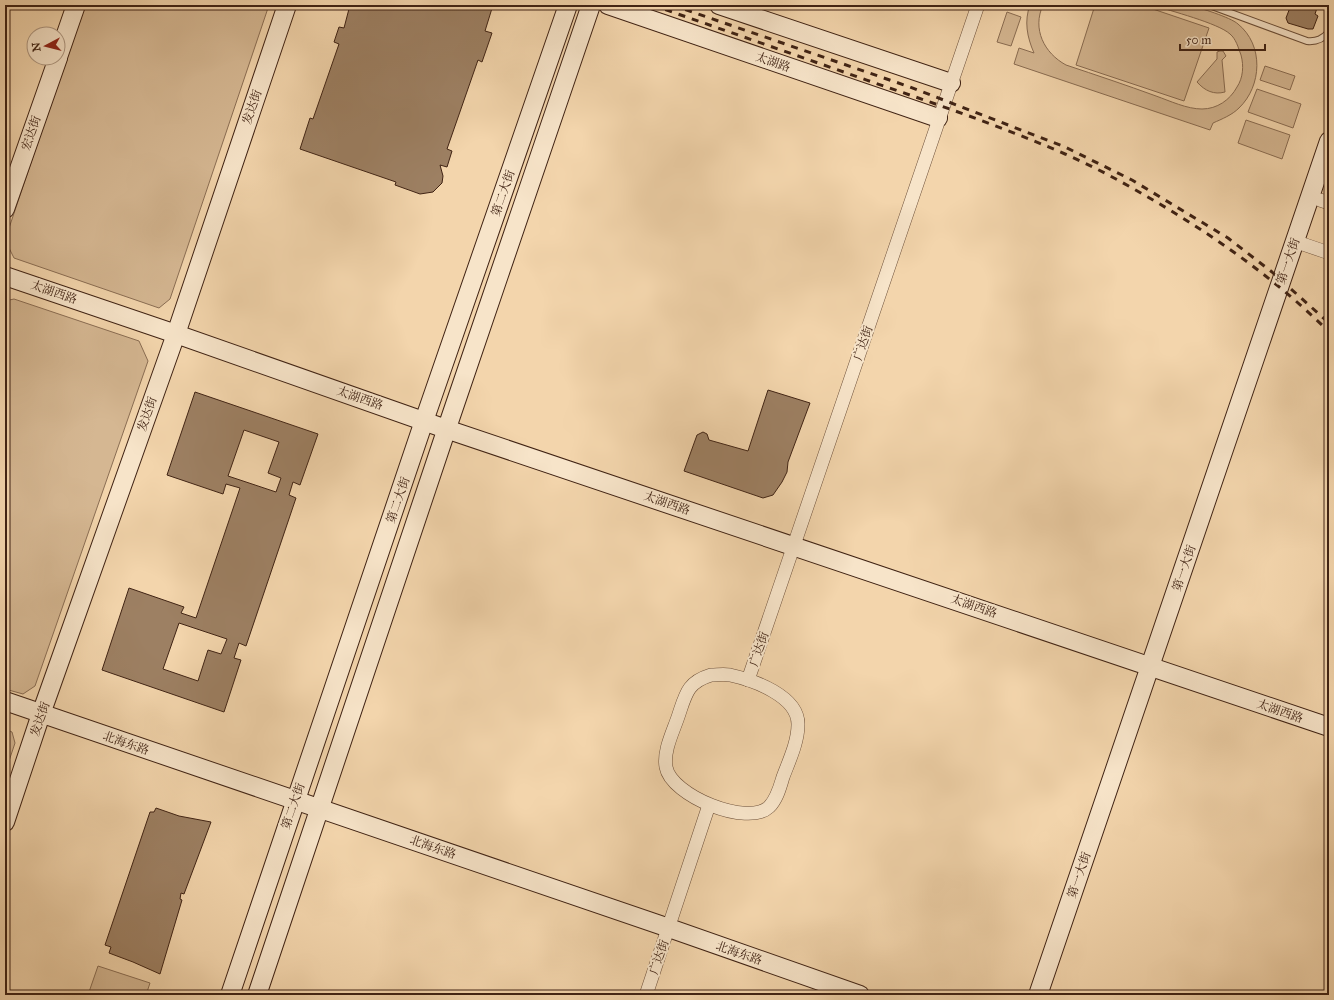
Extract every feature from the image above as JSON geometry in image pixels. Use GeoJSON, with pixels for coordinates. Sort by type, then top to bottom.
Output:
{"type":"FeatureCollection","features":[{"type":"Feature","properties":{"kind":"main road","name":"宏达街"},"geometry":{"type":"LineString","coordinates":[[66,34],[76,5]]}},
{"type":"Feature","properties":{"kind":"main road","name":"发达街"},"geometry":{"type":"LineString","coordinates":[[5,822],[41,714],[177,330],[287,5]]}},
{"type":"Feature","properties":{"kind":"main road","name":"第二大街"},"geometry":{"type":"LineString","coordinates":[[230,995],[426,416],[568,5]]}},
{"type":"Feature","properties":{"kind":"main road","name":"第二大街"},"geometry":{"type":"LineString","coordinates":[[257,995],[448,424],[592,5]]}},
{"type":"Feature","properties":{"kind":"main road","name":"太湖路"},"geometry":{"type":"LineString","coordinates":[[608,5],[938,118]]}},
{"type":"Feature","properties":{"kind":"main road"},"geometry":{"type":"LineString","coordinates":[[719,5],[951,83]]}},
{"type":"Feature","properties":{"kind":"main road","name":"宏达街"},"geometry":{"type":"LineString","coordinates":[[5,208],[55,66]]}},
{"type":"Feature","properties":{"kind":"main road","name":"第一大街"},"geometry":{"type":"LineString","coordinates":[[1038,995],[1156,664],[1300,243],[1329,141]]}},
{"type":"Feature","properties":{"kind":"main road","name":"第一大街"},"geometry":{"type":"LineString","coordinates":[[1300,243],[1325,201],[1329,174]]}},
{"type":"Feature","properties":{"kind":"main road","name":"太湖西路"},"geometry":{"type":"LineString","coordinates":[[5,276],[177,330],[448,424],[1156,664],[1329,719]]}},
{"type":"Feature","properties":{"kind":"main road","name":"太湖西路"},"geometry":{"type":"LineString","coordinates":[[1156,664],[1329,727]]}},
{"type":"Feature","properties":{"kind":"main road","name":"第一大街"},"geometry":{"type":"LineString","coordinates":[[1049,995],[1156,664]]}},
{"type":"Feature","properties":{"kind":"main road","name":"北海东路"},"geometry":{"type":"LineString","coordinates":[[5,701],[669,928],[860,995]]}},
{"type":"Feature","properties":{"kind":"street","name":"广达街"},"geometry":{"type":"LineString","coordinates":[[748,680],[796,542],[938,118],[978,5]]}},
{"type":"Feature","properties":{"kind":"street"},"geometry":{"type":"LineString","coordinates":[[1300,243],[1329,253]]}},
{"type":"Feature","properties":{"kind":"street"},"geometry":{"type":"LineString","coordinates":[[711,675],[728,675],[748,680],[774,692],[785,699],[794,708],[798,717],[797,735],[779,790],[768,808],[757,813],[747,814],[709,805],[684,791],[670,777],[666,768],[667,750],[685,698],[692,685],[700,678],[711,675]]}},
{"type":"Feature","properties":{"kind":"street","name":"广达街"},"geometry":{"type":"LineString","coordinates":[[646,995],[709,805]]}},
{"type":"Feature","properties":{"kind":"lane"},"geometry":{"type":"LineString","coordinates":[[1208,5],[1307,41],[1314,42],[1325,37],[1329,32]]}},
{"type":"Feature","properties":{"kind":"shaded area"},"geometry":{"type":"Polygon","coordinates":[[[84,5],[269,5],[170,299],[159,308],[14,258],[5,240],[63,66],[66,66],[66,59],[84,5]]]}},
{"type":"Feature","properties":{"kind":"shaded area"},"geometry":{"type":"Polygon","coordinates":[[[1030,5],[1043,5],[1039,23],[1042,40],[1046,47],[1058,60],[1066,65],[1196,109],[1208,109],[1218,105],[1227,100],[1234,92],[1242,76],[1241,55],[1237,43],[1230,34],[1224,30],[1153,5],[1189,5],[1207,10],[1234,21],[1246,33],[1252,43],[1256,54],[1257,66],[1256,77],[1252,89],[1247,99],[1239,108],[1230,115],[1213,123],[1210,130],[1014,64],[1019,48],[1034,53],[1027,29],[1027,17],[1030,5]]]}},
{"type":"Feature","properties":{"kind":"shaded area"},"geometry":{"type":"Polygon","coordinates":[[[1095,5],[1141,5],[1209,28],[1184,101],[1076,65],[1095,5]]]}},
{"type":"Feature","properties":{"kind":"shaded area"},"geometry":{"type":"Polygon","coordinates":[[[1007,12],[1021,17],[1011,46],[997,42],[1007,12]]]}},
{"type":"Feature","properties":{"kind":"shaded area"},"geometry":{"type":"Polygon","coordinates":[[[1223,51],[1226,56],[1222,60],[1225,92],[1213,93],[1203,88],[1197,82],[1217,59],[1217,52],[1223,51]]]}},
{"type":"Feature","properties":{"kind":"shaded area"},"geometry":{"type":"Polygon","coordinates":[[[1265,66],[1295,76],[1290,90],[1260,80],[1265,66]]]}},
{"type":"Feature","properties":{"kind":"shaded area"},"geometry":{"type":"Polygon","coordinates":[[[1257,89],[1301,104],[1293,128],[1248,112],[1257,89]]]}},
{"type":"Feature","properties":{"kind":"shaded area"},"geometry":{"type":"Polygon","coordinates":[[[1246,120],[1290,135],[1282,159],[1238,143],[1246,120]]]}},
{"type":"Feature","properties":{"kind":"shaded area"},"geometry":{"type":"Polygon","coordinates":[[[14,299],[139,341],[148,361],[35,686],[23,694],[5,689],[5,301],[14,299]]]}},
{"type":"Feature","properties":{"kind":"shaded area"},"geometry":{"type":"Polygon","coordinates":[[[5,729],[12,732],[15,743],[5,773],[5,729]]]}},
{"type":"Feature","properties":{"kind":"shaded area"},"geometry":{"type":"Polygon","coordinates":[[[98,966],[150,983],[146,995],[97,995],[89,992],[98,966]]]}},
{"type":"Feature","properties":{"kind":"building"},"geometry":{"type":"Polygon","coordinates":[[[350,5],[493,5],[485,31],[492,33],[482,62],[478,60],[447,149],[452,151],[447,167],[440,165],[443,176],[442,183],[433,192],[420,194],[395,185],[396,182],[300,149],[310,118],[313,119],[339,44],[334,42],[339,27],[344,28],[350,5]]]}},
{"type":"Feature","properties":{"kind":"building"},"geometry":{"type":"Polygon","coordinates":[[[1291,5],[1318,5],[1315,14],[1318,16],[1313,29],[1288,23],[1286,18],[1291,5]]]}},
{"type":"Feature","properties":{"kind":"building"},"geometry":{"type":"Polygon","coordinates":[[[768,390],[810,403],[788,462],[787,472],[773,495],[763,498],[684,471],[697,435],[703,432],[707,434],[709,440],[748,451],[768,390]]]}},
{"type":"Feature","properties":{"kind":"building"},"geometry":{"type":"Polygon","coordinates":[[[195,392],[318,434],[300,485],[293,482],[289,495],[296,498],[246,646],[239,643],[234,658],[241,660],[224,712],[102,670],[129,588],[184,607],[181,613],[196,618],[240,488],[226,484],[223,494],[167,475],[195,392]],[[244,430],[228,476],[276,492],[281,478],[268,473],[279,442],[244,430]],[[179,623],[163,669],[198,681],[208,650],[221,654],[227,639],[179,623]]]}},
{"type":"Feature","properties":{"kind":"building"},"geometry":{"type":"Polygon","coordinates":[[[156,808],[179,816],[211,822],[184,894],[181,893],[180,899],[182,900],[160,974],[109,953],[111,947],[105,945],[150,812],[154,812],[156,808]]]}},
{"type":"Feature","properties":{"kind":"railway"},"geometry":{"type":"LineString","coordinates":[[652,5],[971,117],[1042,144],[1087,164],[1177,214],[1223,244],[1267,277],[1329,332]]}},
{"type":"Feature","properties":{"kind":"railway"},"geometry":{"type":"LineString","coordinates":[[672,5],[910,87],[1065,147],[1132,180],[1228,238],[1272,272],[1329,323]]}}]}
